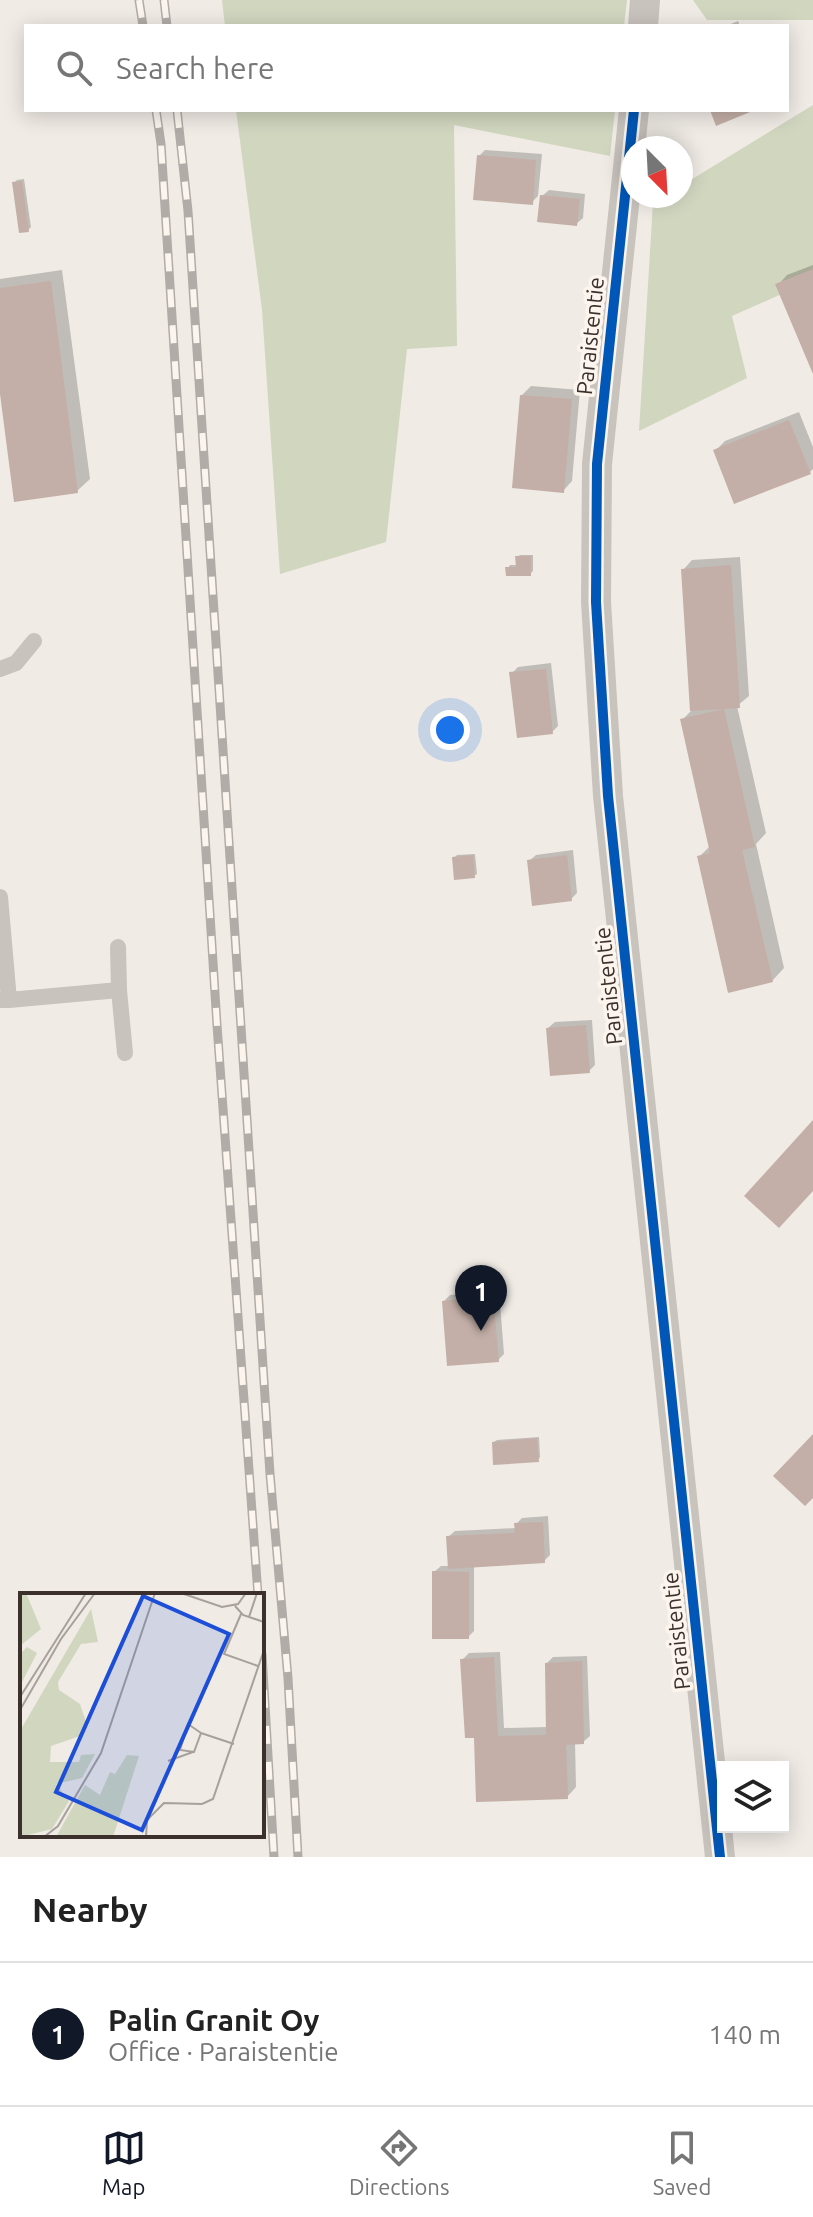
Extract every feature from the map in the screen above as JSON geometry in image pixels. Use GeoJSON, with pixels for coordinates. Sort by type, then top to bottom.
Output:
{"type":"FeatureCollection","features":[{"type":"Feature","properties":{"kind":"street"},"geometry":{"type":"LineString","coordinates":[[643,24],[645,0]]}},
{"type":"Feature","properties":{"kind":"street","name":"Paraistentie"},"geometry":{"type":"LineString","coordinates":[[634,112],[597,464],[596,602],[608,796],[720,1857]]}},
{"type":"Feature","properties":{"kind":"lane"},"geometry":{"type":"LineString","coordinates":[[0,669],[16,663],[34,641]]}},
{"type":"Feature","properties":{"kind":"lane"},"geometry":{"type":"LineString","coordinates":[[0,897],[5,1000],[119,990]]}},
{"type":"Feature","properties":{"kind":"lane"},"geometry":{"type":"LineString","coordinates":[[118,947],[125,1053]]}},
{"type":"Feature","properties":{"kind":"green space"},"geometry":{"type":"Polygon","coordinates":[[[222,0],[627,0],[624,24],[225,24],[222,0]]]}},
{"type":"Feature","properties":{"kind":"green space"},"geometry":{"type":"Polygon","coordinates":[[[693,0],[813,0],[813,20],[707,20],[693,0]]]}},
{"type":"Feature","properties":{"kind":"green space"},"geometry":{"type":"Polygon","coordinates":[[[813,105],[813,280],[732,316],[747,378],[639,431],[653,208],[693,208],[693,179],[813,105]]]}},
{"type":"Feature","properties":{"kind":"green space"},"geometry":{"type":"Polygon","coordinates":[[[236,112],[615,112],[610,156],[454,125],[457,346],[407,349],[386,542],[280,574],[262,310],[236,112]]]}},
{"type":"Feature","properties":{"kind":"building"},"geometry":{"type":"Polygon","coordinates":[[[711,112],[750,112],[716,126],[711,112]]]}},
{"type":"Feature","properties":{"kind":"building"},"geometry":{"type":"Polygon","coordinates":[[[477,155],[536,160],[533,205],[473,200],[477,155]]]}},
{"type":"Feature","properties":{"kind":"building"},"geometry":{"type":"Polygon","coordinates":[[[22,181],[29,232],[19,233],[12,182],[22,181]]]}},
{"type":"Feature","properties":{"kind":"building"},"geometry":{"type":"Polygon","coordinates":[[[540,195],[580,199],[577,226],[537,222],[540,195]]]}},
{"type":"Feature","properties":{"kind":"building"},"geometry":{"type":"Polygon","coordinates":[[[813,269],[813,374],[775,284],[813,269]]]}},
{"type":"Feature","properties":{"kind":"building"},"geometry":{"type":"Polygon","coordinates":[[[51,281],[78,493],[14,502],[0,394],[0,288],[51,281]]]}},
{"type":"Feature","properties":{"kind":"building"},"geometry":{"type":"Polygon","coordinates":[[[520,395],[572,399],[564,493],[512,488],[520,395]]]}},
{"type":"Feature","properties":{"kind":"building"},"geometry":{"type":"Polygon","coordinates":[[[789,420],[811,474],[734,504],[713,450],[789,420]]]}},
{"type":"Feature","properties":{"kind":"building"},"geometry":{"type":"Polygon","coordinates":[[[515,556],[531,556],[531,576],[506,576],[505,567],[516,567],[515,556]]]}},
{"type":"Feature","properties":{"kind":"building"},"geometry":{"type":"Polygon","coordinates":[[[731,565],[740,708],[690,711],[681,569],[731,565]]]}},
{"type":"Feature","properties":{"kind":"building"},"geometry":{"type":"Polygon","coordinates":[[[546,669],[553,734],[517,738],[509,672],[546,669]]]}},
{"type":"Feature","properties":{"kind":"building"},"geometry":{"type":"Polygon","coordinates":[[[724,709],[755,847],[742,850],[773,982],[728,993],[697,856],[710,853],[680,719],[724,709]]]}},
{"type":"Feature","properties":{"kind":"building"},"geometry":{"type":"Polygon","coordinates":[[[473,855],[475,878],[454,880],[452,857],[473,855]]]}},
{"type":"Feature","properties":{"kind":"building"},"geometry":{"type":"Polygon","coordinates":[[[567,855],[572,901],[532,906],[527,860],[567,855]]]}},
{"type":"Feature","properties":{"kind":"building"},"geometry":{"type":"Polygon","coordinates":[[[586,1025],[590,1073],[550,1076],[546,1028],[586,1025]]]}},
{"type":"Feature","properties":{"kind":"building"},"geometry":{"type":"Polygon","coordinates":[[[813,1120],[813,1191],[779,1228],[744,1196],[813,1120]]]}},
{"type":"Feature","properties":{"kind":"building"},"geometry":{"type":"Polygon","coordinates":[[[493,1296],[499,1362],[447,1366],[442,1301],[493,1296]]]}},
{"type":"Feature","properties":{"kind":"building"},"geometry":{"type":"Polygon","coordinates":[[[813,1434],[813,1498],[805,1506],[773,1476],[813,1434]]]}},
{"type":"Feature","properties":{"kind":"building"},"geometry":{"type":"Polygon","coordinates":[[[537,1438],[539,1462],[493,1465],[492,1442],[537,1438]]]}},
{"type":"Feature","properties":{"kind":"building"},"geometry":{"type":"Polygon","coordinates":[[[543,1522],[545,1563],[448,1569],[446,1536],[515,1533],[514,1523],[543,1522]]]}},
{"type":"Feature","properties":{"kind":"building"},"geometry":{"type":"Polygon","coordinates":[[[432,1571],[469,1572],[469,1639],[432,1639],[432,1571]]]}},
{"type":"Feature","properties":{"kind":"building"},"geometry":{"type":"Polygon","coordinates":[[[494,1657],[498,1736],[546,1735],[545,1663],[582,1661],[584,1744],[566,1745],[568,1799],[476,1802],[474,1738],[465,1738],[460,1659],[494,1657]]]}},
{"type":"Feature","properties":{"kind":"railway"},"geometry":{"type":"LineString","coordinates":[[139,0],[143,24]]}},
{"type":"Feature","properties":{"kind":"railway"},"geometry":{"type":"LineString","coordinates":[[164,0],[167,24]]}},
{"type":"Feature","properties":{"kind":"railway"},"geometry":{"type":"LineString","coordinates":[[156,112],[161,144],[217,1025],[258,1593]]}},
{"type":"Feature","properties":{"kind":"railway"},"geometry":{"type":"LineString","coordinates":[[177,112],[188,211],[298,1857]]}},
{"type":"Feature","properties":{"kind":"railway"},"geometry":{"type":"LineString","coordinates":[[264,1688],[274,1857]]}},
{"type":"Feature","properties":{"kind":"cycle path"},"geometry":{"type":"LineString","coordinates":[[634,112],[597,464],[596,602],[608,796],[720,1857]]}},
{"type":"Feature","properties":{"kind":"place","name":"Palin Granit Oy"},"geometry":{"type":"Point","coordinates":[481,1331]}}]}
